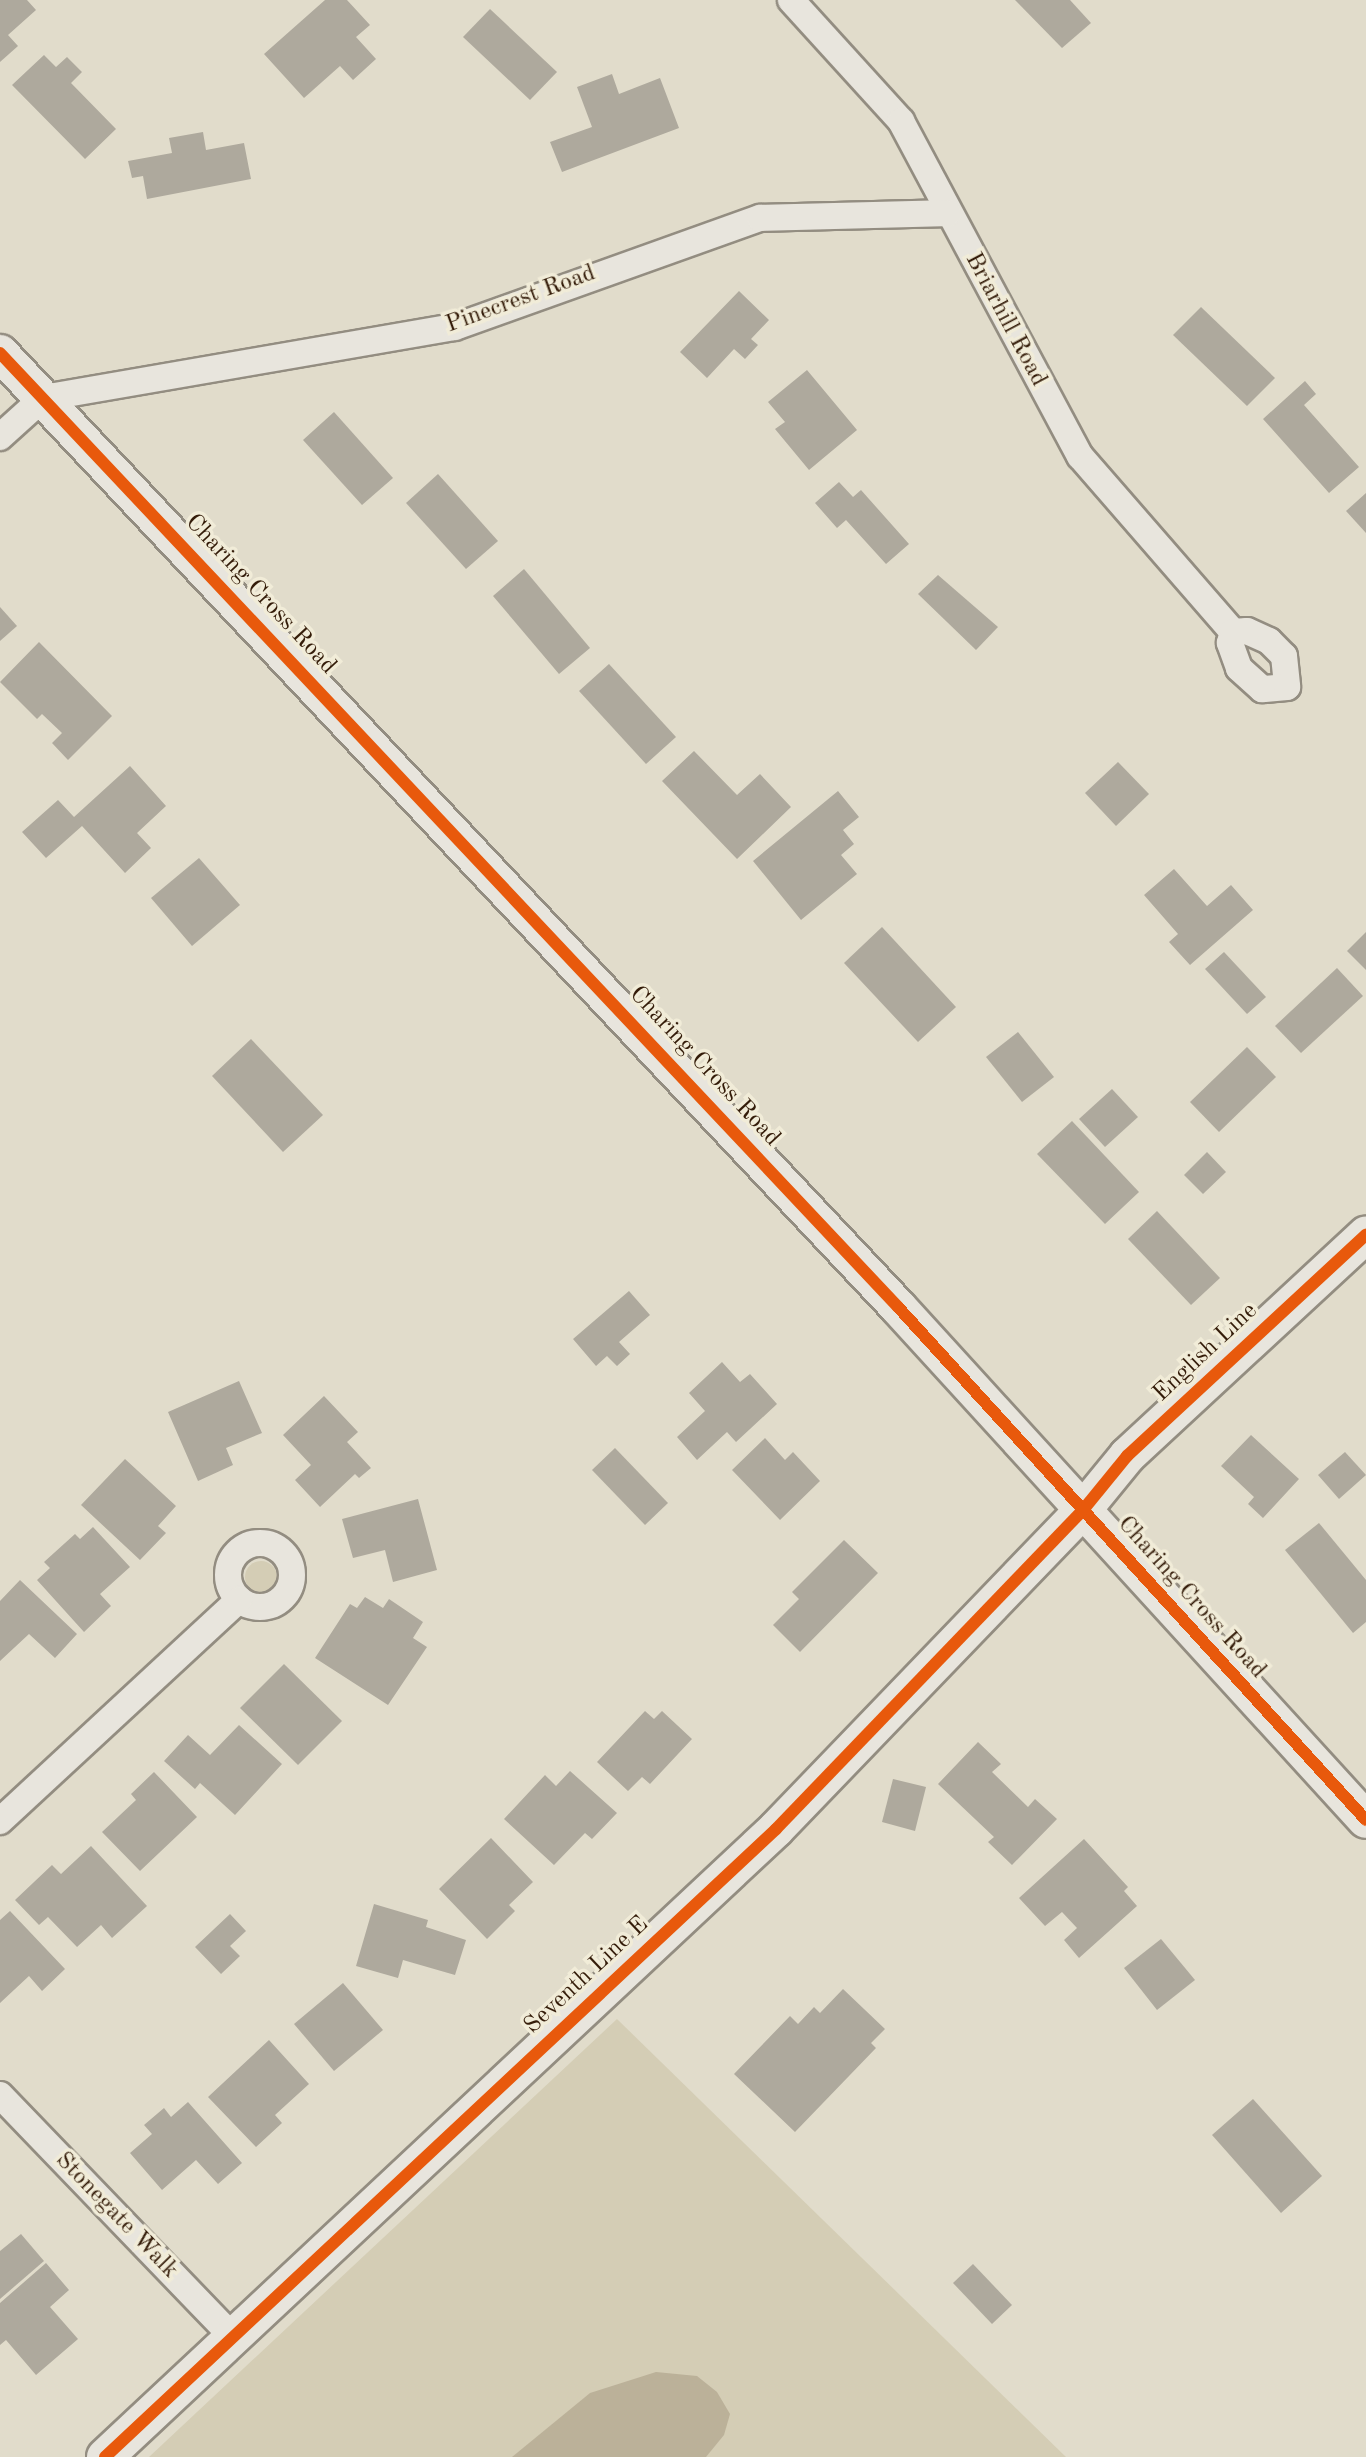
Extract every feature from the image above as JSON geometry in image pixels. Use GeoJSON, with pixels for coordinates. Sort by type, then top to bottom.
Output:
{"type":"FeatureCollection","features":[{"type":"Feature","properties":{"kind":"main road","name":"Charing Cross Road"},"geometry":{"type":"LineString","coordinates":[[0,353],[844,1249],[1366,1820]]}},
{"type":"Feature","properties":{"kind":"main road","name":"English Line"},"geometry":{"type":"LineString","coordinates":[[1083,1510],[1127,1456],[1366,1235]]}},
{"type":"Feature","properties":{"kind":"main road","name":"Seventh Line E"},"geometry":{"type":"LineString","coordinates":[[105,2457],[776,1829],[1083,1510]]}},
{"type":"Feature","properties":{"kind":"street","name":"Briarhill Road"},"geometry":{"type":"LineString","coordinates":[[791,0],[901,121],[1080,456],[1233,632]]}},
{"type":"Feature","properties":{"kind":"street","name":"Pinecrest Road"},"geometry":{"type":"LineString","coordinates":[[43,398],[455,327],[760,218],[948,213]]}},
{"type":"Feature","properties":{"kind":"street"},"geometry":{"type":"LineString","coordinates":[[0,437],[43,398]]}},
{"type":"Feature","properties":{"kind":"street"},"geometry":{"type":"LineString","coordinates":[[0,1821],[239,1600]]}},
{"type":"Feature","properties":{"kind":"street","name":"Stonegate Walk"},"geometry":{"type":"LineString","coordinates":[[0,2095],[233,2337]]}},
{"type":"Feature","properties":{"kind":"shaded area"},"geometry":{"type":"Polygon","coordinates":[[[261,1561],[272,1566],[277,1577],[272,1588],[261,1593],[250,1588],[245,1577],[250,1566],[261,1561]]]}},
{"type":"Feature","properties":{"kind":"shaded area"},"geometry":{"type":"Polygon","coordinates":[[[617,2019],[1066,2457],[149,2457],[617,2019]]]}},
{"type":"Feature","properties":{"kind":"shaded area"},"geometry":{"type":"Polygon","coordinates":[[[656,2372],[697,2376],[717,2392],[730,2414],[724,2435],[706,2457],[512,2457],[590,2393],[656,2372]]]}},
{"type":"Feature","properties":{"kind":"building"},"geometry":{"type":"Polygon","coordinates":[[[0,0],[27,0],[36,10],[8,35],[18,46],[0,62],[0,0]]]}},
{"type":"Feature","properties":{"kind":"building"},"geometry":{"type":"Polygon","coordinates":[[[325,0],[347,0],[370,25],[356,37],[376,59],[353,80],[340,66],[304,98],[264,54],[325,0]]]}},
{"type":"Feature","properties":{"kind":"building"},"geometry":{"type":"Polygon","coordinates":[[[1015,0],[1070,0],[1091,23],[1062,48],[1015,0]]]}},
{"type":"Feature","properties":{"kind":"building"},"geometry":{"type":"Polygon","coordinates":[[[490,9],[557,72],[530,100],[463,37],[490,9]]]}},
{"type":"Feature","properties":{"kind":"building"},"geometry":{"type":"Polygon","coordinates":[[[44,55],[56,67],[67,57],[82,72],[71,83],[116,129],[85,159],[12,85],[44,55]]]}},
{"type":"Feature","properties":{"kind":"building"},"geometry":{"type":"Polygon","coordinates":[[[612,74],[619,94],[660,78],[679,128],[562,172],[550,142],[592,127],[577,87],[612,74]]]}},
{"type":"Feature","properties":{"kind":"building"},"geometry":{"type":"Polygon","coordinates":[[[203,132],[206,150],[244,143],[251,179],[147,199],[143,176],[132,178],[128,161],[172,153],[169,138],[203,132]]]}},
{"type":"Feature","properties":{"kind":"building"},"geometry":{"type":"Polygon","coordinates":[[[739,291],[769,320],[751,339],[758,345],[745,359],[734,349],[707,378],[680,352],[739,291]]]}},
{"type":"Feature","properties":{"kind":"building"},"geometry":{"type":"Polygon","coordinates":[[[1201,307],[1275,378],[1247,406],[1173,335],[1201,307]]]}},
{"type":"Feature","properties":{"kind":"building"},"geometry":{"type":"Polygon","coordinates":[[[807,370],[857,430],[809,470],[775,429],[785,422],[768,402],[807,370]]]}},
{"type":"Feature","properties":{"kind":"building"},"geometry":{"type":"Polygon","coordinates":[[[1305,381],[1316,394],[1304,405],[1359,467],[1329,493],[1263,419],[1305,381]]]}},
{"type":"Feature","properties":{"kind":"building"},"geometry":{"type":"Polygon","coordinates":[[[334,412],[393,478],[362,505],[303,440],[334,412]]]}},
{"type":"Feature","properties":{"kind":"building"},"geometry":{"type":"Polygon","coordinates":[[[438,474],[498,541],[466,569],[406,503],[438,474]]]}},
{"type":"Feature","properties":{"kind":"building"},"geometry":{"type":"Polygon","coordinates":[[[839,482],[853,497],[861,490],[909,544],[886,564],[846,520],[837,528],[815,503],[839,482]]]}},
{"type":"Feature","properties":{"kind":"building"},"geometry":{"type":"Polygon","coordinates":[[[1366,493],[1366,533],[1346,511],[1366,493]]]}},
{"type":"Feature","properties":{"kind":"building"},"geometry":{"type":"Polygon","coordinates":[[[524,569],[590,648],[559,674],[493,596],[524,569]]]}},
{"type":"Feature","properties":{"kind":"building"},"geometry":{"type":"Polygon","coordinates":[[[938,575],[998,627],[976,650],[918,594],[938,575]]]}},
{"type":"Feature","properties":{"kind":"building"},"geometry":{"type":"Polygon","coordinates":[[[0,607],[17,626],[0,641],[0,607]]]}},
{"type":"Feature","properties":{"kind":"building"},"geometry":{"type":"Polygon","coordinates":[[[39,642],[112,716],[68,760],[52,743],[62,733],[42,714],[37,719],[0,682],[39,642]]]}},
{"type":"Feature","properties":{"kind":"building"},"geometry":{"type":"Polygon","coordinates":[[[609,664],[676,737],[646,764],[579,691],[609,664]]]}},
{"type":"Feature","properties":{"kind":"building"},"geometry":{"type":"Polygon","coordinates":[[[694,751],[737,795],[760,774],[791,807],[737,859],[662,781],[694,751]]]}},
{"type":"Feature","properties":{"kind":"building"},"geometry":{"type":"Polygon","coordinates":[[[1118,762],[1149,794],[1116,826],[1085,793],[1118,762]]]}},
{"type":"Feature","properties":{"kind":"building"},"geometry":{"type":"Polygon","coordinates":[[[130,766],[166,806],[137,833],[151,848],[125,873],[82,826],[46,858],[22,832],[58,800],[74,817],[130,766]]]}},
{"type":"Feature","properties":{"kind":"building"},"geometry":{"type":"Polygon","coordinates":[[[838,791],[859,817],[843,830],[854,844],[841,855],[857,874],[801,920],[753,861],[838,791]]]}},
{"type":"Feature","properties":{"kind":"building"},"geometry":{"type":"Polygon","coordinates":[[[199,858],[240,905],[192,946],[151,898],[199,858]]]}},
{"type":"Feature","properties":{"kind":"building"},"geometry":{"type":"Polygon","coordinates":[[[1174,869],[1207,906],[1231,885],[1253,910],[1190,965],[1169,942],[1178,934],[1144,895],[1174,869]]]}},
{"type":"Feature","properties":{"kind":"building"},"geometry":{"type":"Polygon","coordinates":[[[882,927],[956,1007],[918,1042],[844,963],[882,927]]]}},
{"type":"Feature","properties":{"kind":"building"},"geometry":{"type":"Polygon","coordinates":[[[1366,932],[1366,970],[1347,951],[1366,932]]]}},
{"type":"Feature","properties":{"kind":"building"},"geometry":{"type":"Polygon","coordinates":[[[1224,952],[1266,997],[1247,1014],[1205,969],[1224,952]]]}},
{"type":"Feature","properties":{"kind":"building"},"geometry":{"type":"Polygon","coordinates":[[[1337,968],[1363,996],[1301,1053],[1275,1026],[1337,968]]]}},
{"type":"Feature","properties":{"kind":"building"},"geometry":{"type":"Polygon","coordinates":[[[1018,1032],[1054,1077],[1022,1102],[986,1057],[1018,1032]]]}},
{"type":"Feature","properties":{"kind":"building"},"geometry":{"type":"Polygon","coordinates":[[[251,1039],[323,1115],[283,1152],[212,1076],[251,1039]]]}},
{"type":"Feature","properties":{"kind":"building"},"geometry":{"type":"Polygon","coordinates":[[[1247,1047],[1276,1077],[1219,1132],[1190,1102],[1247,1047]]]}},
{"type":"Feature","properties":{"kind":"building"},"geometry":{"type":"Polygon","coordinates":[[[1112,1089],[1138,1117],[1105,1147],[1079,1119],[1112,1089]]]}},
{"type":"Feature","properties":{"kind":"building"},"geometry":{"type":"Polygon","coordinates":[[[1072,1121],[1139,1192],[1105,1224],[1037,1154],[1072,1121]]]}},
{"type":"Feature","properties":{"kind":"building"},"geometry":{"type":"Polygon","coordinates":[[[1207,1152],[1226,1172],[1203,1194],[1184,1175],[1207,1152]]]}},
{"type":"Feature","properties":{"kind":"building"},"geometry":{"type":"Polygon","coordinates":[[[1157,1211],[1220,1278],[1191,1305],[1128,1239],[1157,1211]]]}},
{"type":"Feature","properties":{"kind":"building"},"geometry":{"type":"Polygon","coordinates":[[[629,1291],[650,1315],[619,1342],[630,1354],[617,1366],[607,1356],[596,1366],[573,1339],[629,1291]]]}},
{"type":"Feature","properties":{"kind":"building"},"geometry":{"type":"Polygon","coordinates":[[[722,1362],[740,1382],[750,1374],[777,1404],[736,1442],[727,1432],[697,1460],[677,1437],[705,1411],[689,1393],[722,1362]]]}},
{"type":"Feature","properties":{"kind":"building"},"geometry":{"type":"Polygon","coordinates":[[[239,1381],[262,1433],[226,1448],[233,1465],[198,1481],[168,1412],[239,1381]]]}},
{"type":"Feature","properties":{"kind":"building"},"geometry":{"type":"Polygon","coordinates":[[[324,1396],[358,1432],[347,1442],[371,1468],[359,1478],[355,1474],[320,1507],[295,1480],[311,1465],[283,1435],[324,1396]]]}},
{"type":"Feature","properties":{"kind":"building"},"geometry":{"type":"Polygon","coordinates":[[[1251,1435],[1299,1479],[1263,1518],[1248,1504],[1254,1497],[1221,1466],[1251,1435]]]}},
{"type":"Feature","properties":{"kind":"building"},"geometry":{"type":"Polygon","coordinates":[[[765,1438],[785,1460],[793,1452],[820,1481],[780,1520],[732,1470],[765,1438]]]}},
{"type":"Feature","properties":{"kind":"building"},"geometry":{"type":"Polygon","coordinates":[[[615,1448],[668,1503],[645,1525],[592,1470],[615,1448]]]}},
{"type":"Feature","properties":{"kind":"building"},"geometry":{"type":"Polygon","coordinates":[[[1345,1452],[1366,1475],[1339,1499],[1318,1475],[1345,1452]]]}},
{"type":"Feature","properties":{"kind":"building"},"geometry":{"type":"Polygon","coordinates":[[[125,1459],[176,1506],[158,1526],[166,1533],[140,1560],[81,1505],[125,1459]]]}},
{"type":"Feature","properties":{"kind":"building"},"geometry":{"type":"Polygon","coordinates":[[[418,1499],[437,1570],[393,1582],[385,1550],[353,1558],[342,1519],[418,1499]]]}},
{"type":"Feature","properties":{"kind":"building"},"geometry":{"type":"Polygon","coordinates":[[[1319,1523],[1366,1580],[1366,1622],[1353,1633],[1285,1550],[1319,1523]]]}},
{"type":"Feature","properties":{"kind":"building"},"geometry":{"type":"Polygon","coordinates":[[[93,1527],[130,1567],[100,1594],[111,1606],[84,1632],[37,1580],[50,1568],[44,1562],[75,1534],[80,1539],[93,1527]]]}},
{"type":"Feature","properties":{"kind":"building"},"geometry":{"type":"Polygon","coordinates":[[[844,1540],[878,1573],[800,1652],[773,1625],[799,1599],[792,1592],[844,1540]]]}},
{"type":"Feature","properties":{"kind":"building"},"geometry":{"type":"Polygon","coordinates":[[[20,1580],[77,1634],[55,1658],[29,1634],[0,1661],[0,1601],[20,1580]]]}},
{"type":"Feature","properties":{"kind":"building"},"geometry":{"type":"Polygon","coordinates":[[[365,1597],[383,1608],[389,1599],[423,1622],[413,1638],[427,1647],[388,1705],[315,1658],[350,1604],[357,1608],[365,1597]]]}},
{"type":"Feature","properties":{"kind":"building"},"geometry":{"type":"Polygon","coordinates":[[[284,1664],[342,1721],[298,1765],[240,1708],[284,1664]]]}},
{"type":"Feature","properties":{"kind":"building"},"geometry":{"type":"Polygon","coordinates":[[[645,1711],[654,1719],[662,1711],[692,1739],[650,1784],[642,1777],[628,1791],[597,1762],[645,1711]]]}},
{"type":"Feature","properties":{"kind":"building"},"geometry":{"type":"Polygon","coordinates":[[[239,1725],[282,1764],[235,1815],[200,1783],[195,1789],[164,1761],[188,1735],[210,1755],[239,1725]]]}},
{"type":"Feature","properties":{"kind":"building"},"geometry":{"type":"Polygon","coordinates":[[[978,1742],[1001,1764],[992,1772],[1028,1807],[1035,1799],[1057,1819],[1012,1865],[988,1842],[994,1837],[938,1784],[978,1742]]]}},
{"type":"Feature","properties":{"kind":"building"},"geometry":{"type":"Polygon","coordinates":[[[570,1771],[617,1813],[592,1839],[585,1833],[554,1865],[504,1819],[545,1775],[556,1786],[570,1771]]]}},
{"type":"Feature","properties":{"kind":"building"},"geometry":{"type":"Polygon","coordinates":[[[154,1772],[197,1817],[140,1871],[102,1832],[136,1800],[131,1794],[154,1772]]]}},
{"type":"Feature","properties":{"kind":"building"},"geometry":{"type":"Polygon","coordinates":[[[893,1779],[926,1787],[915,1831],[882,1822],[893,1779]]]}},
{"type":"Feature","properties":{"kind":"building"},"geometry":{"type":"Polygon","coordinates":[[[491,1838],[533,1882],[509,1905],[515,1911],[487,1939],[439,1889],[491,1838]]]}},
{"type":"Feature","properties":{"kind":"building"},"geometry":{"type":"Polygon","coordinates":[[[1084,1839],[1128,1887],[1124,1891],[1137,1906],[1079,1958],[1064,1940],[1077,1928],[1062,1912],[1045,1926],[1019,1898],[1084,1839]]]}},
{"type":"Feature","properties":{"kind":"building"},"geometry":{"type":"Polygon","coordinates":[[[91,1846],[147,1906],[112,1938],[101,1925],[77,1947],[48,1917],[39,1925],[15,1900],[52,1865],[61,1874],[91,1846]]]}},
{"type":"Feature","properties":{"kind":"building"},"geometry":{"type":"Polygon","coordinates":[[[374,1904],[428,1920],[426,1927],[466,1940],[455,1975],[403,1960],[398,1978],[356,1966],[374,1904]]]}},
{"type":"Feature","properties":{"kind":"building"},"geometry":{"type":"Polygon","coordinates":[[[10,1911],[65,1969],[42,1991],[29,1976],[0,2003],[0,1920],[10,1911]]]}},
{"type":"Feature","properties":{"kind":"building"},"geometry":{"type":"Polygon","coordinates":[[[230,1914],[246,1931],[230,1946],[240,1956],[221,1974],[195,1947],[230,1914]]]}},
{"type":"Feature","properties":{"kind":"building"},"geometry":{"type":"Polygon","coordinates":[[[1161,1939],[1195,1980],[1157,2010],[1124,1968],[1161,1939]]]}},
{"type":"Feature","properties":{"kind":"building"},"geometry":{"type":"Polygon","coordinates":[[[343,1983],[383,2030],[334,2071],[294,2024],[343,1983]]]}},
{"type":"Feature","properties":{"kind":"building"},"geometry":{"type":"Polygon","coordinates":[[[843,1989],[885,2029],[871,2043],[876,2048],[795,2132],[734,2074],[790,2016],[798,2024],[814,2007],[820,2013],[843,1989]]]}},
{"type":"Feature","properties":{"kind":"building"},"geometry":{"type":"Polygon","coordinates":[[[269,2040],[309,2084],[275,2115],[282,2123],[256,2147],[208,2097],[269,2040]]]}},
{"type":"Feature","properties":{"kind":"building"},"geometry":{"type":"Polygon","coordinates":[[[1253,2099],[1322,2176],[1281,2213],[1212,2135],[1253,2099]]]}},
{"type":"Feature","properties":{"kind":"building"},"geometry":{"type":"Polygon","coordinates":[[[188,2102],[242,2163],[218,2184],[196,2160],[162,2190],[130,2153],[152,2134],[144,2125],[164,2108],[171,2117],[188,2102]]]}},
{"type":"Feature","properties":{"kind":"building"},"geometry":{"type":"Polygon","coordinates":[[[21,2234],[44,2261],[0,2299],[0,2251],[21,2234]]]}},
{"type":"Feature","properties":{"kind":"building"},"geometry":{"type":"Polygon","coordinates":[[[46,2263],[69,2290],[50,2307],[78,2339],[36,2375],[6,2340],[0,2345],[0,2303],[46,2263]]]}},
{"type":"Feature","properties":{"kind":"building"},"geometry":{"type":"Polygon","coordinates":[[[973,2264],[1012,2305],[992,2324],[953,2283],[973,2264]]]}},
{"type":"Feature","properties":{"kind":"cycle path"},"geometry":{"type":"LineString","coordinates":[[0,353],[898,1307],[1366,1820]]}},
{"type":"Feature","properties":{"kind":"cycle path"},"geometry":{"type":"LineString","coordinates":[[105,2457],[776,1829],[1083,1510],[1127,1456],[1366,1235]]}}]}
